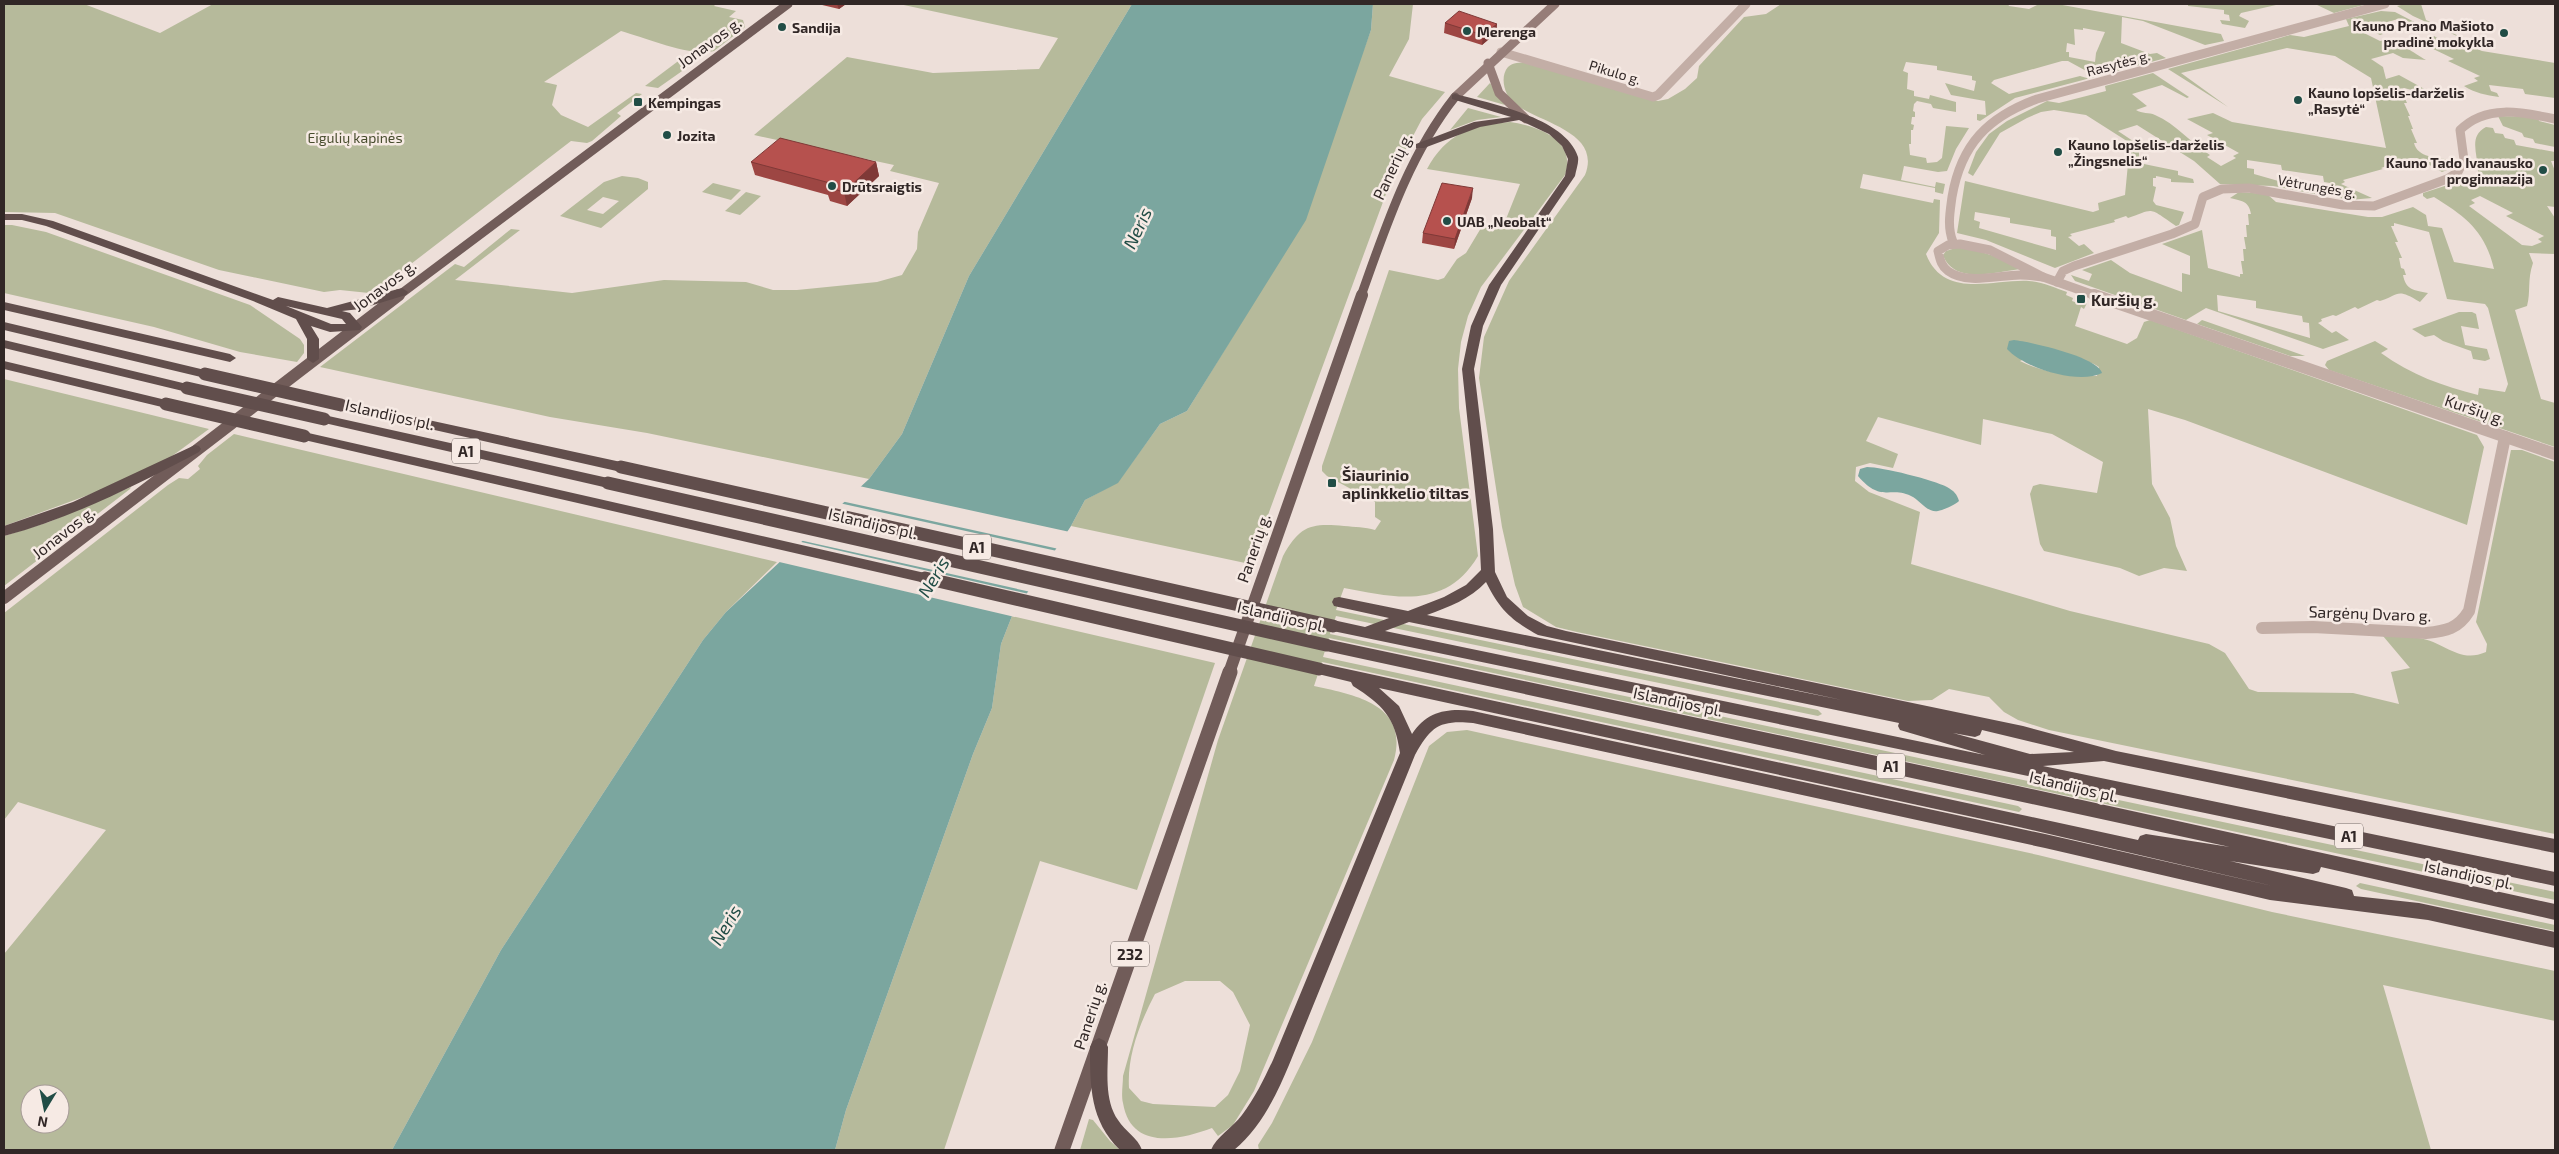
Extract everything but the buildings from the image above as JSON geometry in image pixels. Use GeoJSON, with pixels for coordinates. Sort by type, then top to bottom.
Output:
{"type":"FeatureCollection","features":[{"type":"Feature","properties":{"kind":"highway"},"geometry":{"type":"LineString","coordinates":[[1455,97],[1526,119],[1549,129],[1571,149],[1574,165],[1570,176],[1495,285],[1482,311],[1471,346],[1469,393],[1486,529],[1488,572],[1502,600],[1523,620],[1544,631],[2023,732],[2112,756]]}},
{"type":"Feature","properties":{"kind":"highway"},"geometry":{"type":"LineString","coordinates":[[1420,146],[1484,122],[1526,119]]}},
{"type":"Feature","properties":{"kind":"highway"},"geometry":{"type":"LineString","coordinates":[[4,217],[22,217],[49,223],[257,298],[330,328],[356,327]]}},
{"type":"Feature","properties":{"kind":"highway"},"geometry":{"type":"LineString","coordinates":[[326,310],[356,306],[402,292]]}},
{"type":"Feature","properties":{"kind":"highway"},"geometry":{"type":"LineString","coordinates":[[257,298],[326,310],[346,316],[356,327]]}},
{"type":"Feature","properties":{"kind":"highway"},"geometry":{"type":"LineString","coordinates":[[4,306],[230,358]]}},
{"type":"Feature","properties":{"kind":"highway"},"geometry":{"type":"LineString","coordinates":[[302,318],[313,339],[313,360]]}},
{"type":"Feature","properties":{"kind":"highway","name":"Islandijos pl."},"geometry":{"type":"LineString","coordinates":[[4,326],[341,405],[1364,633],[2143,792],[2555,879]]}},
{"type":"Feature","properties":{"kind":"highway","name":"Islandijos pl."},"geometry":{"type":"LineString","coordinates":[[4,344],[187,388],[1326,645],[2018,793],[2555,912]]}},
{"type":"Feature","properties":{"kind":"highway"},"geometry":{"type":"LineString","coordinates":[[4,365],[304,436],[1345,675],[2020,820],[2555,940]]}},
{"type":"Feature","properties":{"kind":"highway"},"geometry":{"type":"LineString","coordinates":[[4,531],[64,512],[117,489],[195,449]]}},
{"type":"Feature","properties":{"kind":"highway"},"geometry":{"type":"LineString","coordinates":[[1364,633],[1436,606],[1462,594],[1488,572]]}},
{"type":"Feature","properties":{"kind":"highway"},"geometry":{"type":"LineString","coordinates":[[1339,602],[1813,701],[2112,756],[2555,846]]}},
{"type":"Feature","properties":{"kind":"highway"},"geometry":{"type":"LineString","coordinates":[[1388,613],[1436,606]]}},
{"type":"Feature","properties":{"kind":"highway"},"geometry":{"type":"LineString","coordinates":[[1345,675],[1373,691],[1389,704],[1400,718],[1406,733],[1408,753]]}},
{"type":"Feature","properties":{"kind":"highway"},"geometry":{"type":"LineString","coordinates":[[1813,701],[2143,792]]}},
{"type":"Feature","properties":{"kind":"highway"},"geometry":{"type":"LineString","coordinates":[[1220,1150],[1241,1133],[1258,1110],[1280,1065],[1408,753],[1419,733],[1429,722],[1440,716],[1473,717],[2035,839],[2270,893],[2428,913]]}},
{"type":"Feature","properties":{"kind":"highway"},"geometry":{"type":"LineString","coordinates":[[1993,762],[2112,756]]}},
{"type":"Feature","properties":{"kind":"highway"},"geometry":{"type":"LineString","coordinates":[[2020,820],[2454,890]]}},
{"type":"Feature","properties":{"kind":"highway"},"geometry":{"type":"LineString","coordinates":[[1099,1048],[1100,1100],[1107,1122],[1119,1139],[1132,1150]]}},
{"type":"Feature","properties":{"kind":"main road","name":"Jonavos g."},"geometry":{"type":"LineString","coordinates":[[4,598],[195,449],[402,292],[788,4]]}},
{"type":"Feature","properties":{"kind":"main road","name":"Panerių g."},"geometry":{"type":"LineString","coordinates":[[1062,1150],[1379,245],[1420,146],[1439,116],[1455,97],[1488,63],[1555,4]]}},
{"type":"Feature","properties":{"kind":"main road"},"geometry":{"type":"LineString","coordinates":[[1488,63],[1499,93],[1526,119]]}},
{"type":"Feature","properties":{"kind":"street","name":"Pikulo g."},"geometry":{"type":"LineString","coordinates":[[1501,52],[1653,97],[1658,96],[1746,4]]}},
{"type":"Feature","properties":{"kind":"street","name":"Rasytės g."},"geometry":{"type":"LineString","coordinates":[[1953,242],[1948,232],[1954,182],[1960,162],[1983,128],[1999,116],[2038,99],[2385,4]]}},
{"type":"Feature","properties":{"kind":"street","name":"Vėtrungės g."},"geometry":{"type":"LineString","coordinates":[[2056,282],[2063,271],[2074,266],[2172,234],[2195,224],[2201,201],[2214,191],[2249,188],[2343,205],[2374,206],[2447,179],[2458,172],[2464,160],[2460,130],[2472,120],[2498,112],[2535,114],[2555,119]]}},
{"type":"Feature","properties":{"kind":"street","name":"Kuršių g."},"geometry":{"type":"LineString","coordinates":[[2043,277],[2016,275],[1978,279],[1956,275],[1948,270],[1938,258],[1938,251],[1943,245],[1953,242],[1975,246],[2056,282],[2555,454]]}},
{"type":"Feature","properties":{"kind":"street","name":"Sargėnų Dvaro g."},"geometry":{"type":"LineString","coordinates":[[2262,628],[2322,626],[2344,630],[2432,632],[2453,628],[2464,621],[2469,611],[2505,437]]}},
{"type":"Feature","properties":{"kind":"green space","name":"Eigulių kapinės"},"geometry":{"type":"Polygon","coordinates":[[[4,4],[84,4],[160,33],[213,4],[716,4],[714,6],[736,11],[729,17],[743,20],[745,27],[714,51],[704,52],[681,49],[621,31],[544,82],[557,85],[552,105],[561,115],[588,127],[636,93],[642,94],[617,113],[621,116],[592,141],[587,143],[571,141],[394,277],[369,293],[340,290],[324,292],[219,270],[55,213],[4,212],[4,4]]]}},
{"type":"Feature","properties":{"kind":"green space"},"geometry":{"type":"Polygon","coordinates":[[[899,4],[1132,4],[969,276],[902,434],[869,479],[647,433],[550,417],[320,367],[455,264],[464,267],[511,229],[520,230],[455,280],[572,293],[664,280],[746,282],[773,290],[797,290],[877,282],[902,275],[917,249],[918,232],[939,183],[890,171],[894,165],[754,135],[847,57],[933,73],[1039,69],[1058,38],[899,4]]]}},
{"type":"Feature","properties":{"kind":"green space"},"geometry":{"type":"Polygon","coordinates":[[[1373,4],[1413,4],[1409,39],[1389,76],[1445,92],[1422,119],[1394,172],[1250,564],[1071,526],[1085,500],[1118,482],[1160,424],[1187,411],[1246,315],[1348,92],[1371,30],[1373,4]]]}},
{"type":"Feature","properties":{"kind":"green space"},"geometry":{"type":"Polygon","coordinates":[[[1781,4],[2008,4],[2009,6],[2029,9],[2039,4],[2057,4],[2221,34],[2224,41],[2205,45],[2143,21],[2122,17],[2121,43],[2150,54],[2157,53],[2166,58],[2090,78],[2090,73],[2068,61],[2062,61],[1994,80],[1991,83],[2009,94],[2080,76],[2088,79],[2015,98],[1980,121],[1977,120],[1977,114],[1986,115],[1985,101],[1951,95],[1945,83],[1974,91],[1976,81],[1972,80],[1972,76],[1937,70],[1937,66],[1906,62],[1903,71],[1908,73],[1907,89],[1914,91],[1914,96],[1929,99],[1930,95],[1956,102],[1956,112],[1933,108],[1931,104],[1917,101],[1914,104],[1913,111],[1915,112],[1915,117],[1912,117],[1911,124],[1914,125],[1913,130],[1911,130],[1911,144],[1909,144],[1910,155],[1926,158],[1927,163],[1937,162],[1942,158],[1946,126],[1969,128],[1956,149],[1947,171],[1938,172],[1904,166],[1901,180],[1935,187],[1936,182],[1945,184],[1943,194],[1935,192],[1935,188],[1863,174],[1860,188],[1933,203],[1934,199],[1940,200],[1939,233],[1926,254],[1934,268],[1945,277],[1957,282],[1985,284],[2029,281],[2044,284],[2067,292],[2066,295],[2073,298],[2072,301],[2083,305],[2087,303],[2084,309],[2081,307],[2075,326],[2127,344],[2137,338],[2144,322],[2150,320],[2477,435],[2484,447],[2467,525],[2185,420],[2148,409],[2152,484],[2170,518],[2176,546],[2187,571],[2164,568],[2139,576],[2120,568],[2044,551],[2040,544],[2030,494],[2033,486],[2040,484],[2097,493],[2103,462],[2052,434],[1983,419],[1981,445],[1878,417],[1866,441],[1898,454],[1893,468],[1870,463],[1856,467],[1855,481],[1869,492],[1920,512],[1911,564],[2070,611],[2209,644],[2225,653],[2249,689],[2258,692],[2353,693],[2399,704],[2391,672],[2410,668],[2383,636],[2428,640],[2460,654],[2476,655],[2486,652],[2487,644],[2476,622],[2511,450],[2522,450],[2555,462],[2555,834],[2049,730],[2018,720],[2004,712],[1989,697],[1949,689],[1932,700],[1908,701],[1577,632],[1556,627],[1523,607],[1515,585],[1502,527],[1479,378],[1484,337],[1509,281],[1585,175],[1588,160],[1585,148],[1566,130],[1526,111],[1511,101],[1504,87],[1505,71],[1512,64],[1526,62],[1642,97],[1658,101],[1668,99],[1685,89],[1697,78],[1699,66],[1744,17],[1766,14],[1781,4]],[[2083,28],[2083,30],[2074,29],[2075,45],[2067,43],[2066,52],[2069,52],[2069,57],[2095,62],[2096,53],[2105,32],[2083,28]],[[2049,348],[2020,361],[2048,371],[2077,375],[2097,376],[2099,367],[2049,348]]]}},
{"type":"Feature","properties":{"kind":"green space"},"geometry":{"type":"Polygon","coordinates":[[[2188,4],[2276,5],[2241,13],[2239,16],[2249,21],[2245,28],[2222,24],[2220,20],[2230,21],[2229,15],[2224,14],[2224,10],[2188,6],[2188,4]]]}},
{"type":"Feature","properties":{"kind":"green space"},"geometry":{"type":"Polygon","coordinates":[[[2315,4],[2367,4],[2334,13],[2315,4]]]}},
{"type":"Feature","properties":{"kind":"green space"},"geometry":{"type":"Polygon","coordinates":[[[2421,4],[2426,20],[2481,47],[2413,16],[2397,6],[2421,4]]]}},
{"type":"Feature","properties":{"kind":"green space"},"geometry":{"type":"Polygon","coordinates":[[[2381,11],[2395,12],[2424,27],[2418,28],[2398,19],[2371,27],[2383,34],[2380,35],[2372,31],[2364,33],[2380,41],[2385,40],[2397,43],[2426,60],[2403,58],[2393,53],[2371,59],[2383,67],[2386,79],[2399,75],[2428,91],[2431,95],[2404,88],[2401,90],[2407,103],[2404,103],[2410,116],[2408,116],[2417,143],[2414,143],[2416,148],[2419,152],[2428,156],[2450,160],[2447,170],[2442,172],[2417,158],[2410,158],[2381,168],[2383,169],[2343,180],[2345,182],[2341,184],[2372,198],[2349,200],[2332,196],[2330,183],[2324,182],[2323,176],[2282,170],[2281,165],[2247,160],[2247,168],[2254,169],[2254,174],[2314,191],[2315,194],[2273,186],[2220,184],[2194,161],[2137,125],[2118,131],[2139,145],[2139,163],[2178,171],[2178,175],[2193,179],[2194,183],[2171,182],[2171,179],[2156,176],[2156,178],[2153,178],[2153,186],[2156,187],[2153,201],[2156,205],[2184,212],[2179,225],[2176,226],[2155,212],[2147,211],[2070,234],[2072,236],[2068,237],[2079,246],[2084,244],[2094,253],[2055,268],[1986,240],[1957,233],[1965,181],[2093,212],[2099,210],[2098,203],[2125,195],[2130,143],[2086,115],[2054,110],[2041,112],[2000,133],[1973,176],[1968,173],[1976,152],[1989,134],[2007,121],[2047,101],[2059,103],[2106,91],[2105,86],[2153,73],[2189,97],[2187,98],[2162,85],[2132,94],[2147,106],[2136,110],[2153,114],[2170,123],[2210,155],[2207,157],[2221,166],[2236,158],[2233,156],[2239,153],[2207,135],[2213,133],[2187,119],[2213,113],[2232,122],[2386,148],[2371,78],[2335,56],[2287,48],[2181,73],[2228,107],[2168,69],[2290,35],[2304,37],[2349,26],[2346,19],[2381,11]],[[1975,212],[1974,220],[1980,222],[1979,228],[2056,250],[2056,237],[2051,236],[2051,230],[2010,223],[2010,218],[1975,212]]]}},
{"type":"Feature","properties":{"kind":"green space"},"geometry":{"type":"Polygon","coordinates":[[[2434,36],[2444,42],[2453,39],[2482,51],[2555,63],[2555,98],[2525,94],[2523,89],[2489,85],[2491,91],[2497,93],[2499,97],[2481,93],[2464,86],[2478,81],[2474,78],[2480,76],[2448,61],[2454,59],[2427,46],[2435,42],[2428,38],[2434,36]]]}},
{"type":"Feature","properties":{"kind":"green space"},"geometry":{"type":"Polygon","coordinates":[[[689,53],[702,57],[658,88],[645,86],[689,53]]]}},
{"type":"Feature","properties":{"kind":"green space"},"geometry":{"type":"Polygon","coordinates":[[[1490,83],[1505,105],[1477,97],[1490,83]]]}},
{"type":"Feature","properties":{"kind":"green space"},"geometry":{"type":"Polygon","coordinates":[[[1468,108],[1501,117],[1477,120],[1450,130],[1468,108]]]}},
{"type":"Feature","properties":{"kind":"green space"},"geometry":{"type":"Polygon","coordinates":[[[2498,116],[2538,117],[2539,121],[2555,125],[2555,147],[2535,143],[2533,139],[2524,137],[2522,133],[2503,126],[2498,116]]]}},
{"type":"Feature","properties":{"kind":"green space"},"geometry":{"type":"Polygon","coordinates":[[[1510,122],[1543,131],[1560,144],[1565,153],[1567,163],[1565,175],[1481,287],[1468,316],[1461,342],[1458,369],[1459,408],[1478,556],[1465,573],[1451,585],[1435,592],[1401,597],[1344,588],[1336,610],[1818,710],[1822,714],[1818,716],[1336,616],[1330,634],[2555,892],[2555,900],[1329,638],[1323,657],[2018,806],[2022,809],[2019,812],[1322,662],[1314,686],[1346,693],[1375,705],[1386,714],[1394,726],[1397,741],[1394,760],[1254,1091],[1233,1125],[1218,1136],[1212,1128],[1172,1138],[1158,1138],[1146,1135],[1136,1129],[1128,1118],[1123,1103],[1123,1076],[1218,740],[1283,556],[1295,538],[1314,526],[1332,525],[1375,530],[1381,521],[1375,517],[1375,502],[1327,476],[1322,471],[1322,466],[1389,270],[1438,280],[1444,278],[1457,259],[1466,253],[1481,228],[1506,219],[1520,184],[1427,169],[1442,147],[1451,140],[1472,129],[1496,123],[1510,122]],[[1185,981],[1155,994],[1144,1016],[1132,1051],[1130,1063],[1129,1088],[1141,1101],[1153,1104],[1215,1107],[1228,1095],[1240,1071],[1250,1025],[1233,992],[1220,981],[1185,981]]]}},
{"type":"Feature","properties":{"kind":"green space"},"geometry":{"type":"Polygon","coordinates":[[[2486,127],[2493,128],[2495,133],[2503,134],[2505,138],[2514,140],[2516,145],[2555,152],[2555,161],[2551,161],[2555,171],[2555,207],[2547,206],[2555,218],[2555,254],[2529,253],[2533,263],[2527,306],[2515,310],[2541,399],[2555,403],[2555,447],[2329,370],[2325,365],[2327,361],[2375,341],[2388,349],[2381,353],[2392,361],[2428,379],[2478,395],[2479,388],[2505,392],[2508,384],[2488,308],[2485,304],[2447,299],[2429,232],[2394,223],[2394,226],[2391,226],[2398,242],[2395,242],[2402,258],[2399,258],[2401,268],[2404,269],[2406,275],[2403,275],[2406,284],[2414,290],[2428,293],[2420,302],[2406,295],[2398,294],[2380,301],[2377,300],[2358,309],[2355,307],[2336,316],[2333,315],[2321,319],[2322,321],[2318,323],[2332,333],[2336,331],[2349,340],[2323,349],[2206,308],[2186,320],[2075,281],[2071,275],[2089,281],[2092,274],[2082,270],[2111,260],[2130,273],[2182,292],[2182,273],[2190,275],[2190,256],[2162,244],[2202,230],[2208,268],[2240,277],[2240,274],[2243,274],[2241,261],[2244,261],[2243,249],[2246,249],[2244,237],[2247,237],[2246,225],[2249,225],[2248,214],[2251,214],[2247,204],[2230,198],[2239,192],[2267,194],[2276,202],[2368,217],[2382,217],[2413,207],[2426,215],[2428,226],[2442,228],[2454,262],[2494,269],[2485,245],[2473,226],[2456,211],[2434,197],[2427,199],[2423,196],[2423,193],[2451,184],[2462,176],[2483,183],[2482,177],[2478,174],[2475,147],[2480,131],[2486,127]],[[2480,196],[2471,200],[2475,203],[2469,206],[2522,245],[2532,246],[2542,242],[2538,239],[2544,236],[2506,216],[2513,213],[2480,196]],[[2217,295],[2218,311],[2310,338],[2309,323],[2303,322],[2302,316],[2256,308],[2256,301],[2217,295]]]}},
{"type":"Feature","properties":{"kind":"green space"},"geometry":{"type":"Polygon","coordinates":[[[622,176],[638,178],[648,182],[648,189],[601,228],[560,216],[604,182],[622,176]],[[603,197],[587,210],[603,214],[619,201],[603,197]]]}},
{"type":"Feature","properties":{"kind":"green space"},"geometry":{"type":"Polygon","coordinates":[[[713,183],[741,190],[731,200],[702,192],[713,183]]]}},
{"type":"Feature","properties":{"kind":"green space"},"geometry":{"type":"Polygon","coordinates":[[[746,192],[761,196],[740,215],[725,211],[746,192]]]}},
{"type":"Feature","properties":{"kind":"green space"},"geometry":{"type":"Polygon","coordinates":[[[4,225],[46,232],[250,305],[300,339],[304,345],[304,353],[297,362],[240,352],[154,327],[4,293],[4,225]]]}},
{"type":"Feature","properties":{"kind":"green space"},"geometry":{"type":"Polygon","coordinates":[[[1962,246],[1994,256],[2020,269],[1988,274],[1966,273],[1956,270],[1948,264],[1943,255],[1946,251],[1962,246]]]}},
{"type":"Feature","properties":{"kind":"green space"},"geometry":{"type":"Polygon","coordinates":[[[2459,312],[2472,312],[2476,314],[2479,329],[2461,326],[2465,345],[2487,349],[2490,359],[2485,361],[2473,359],[2471,351],[2443,341],[2434,335],[2425,337],[2412,329],[2459,312]]]}},
{"type":"Feature","properties":{"kind":"green space"},"geometry":{"type":"Polygon","coordinates":[[[2202,320],[2305,356],[2290,356],[2197,324],[2202,320]]]}},
{"type":"Feature","properties":{"kind":"green space"},"geometry":{"type":"Polygon","coordinates":[[[4,379],[209,429],[168,459],[110,487],[4,526],[4,379]]]}},
{"type":"Feature","properties":{"kind":"green space"},"geometry":{"type":"Polygon","coordinates":[[[234,434],[777,562],[726,612],[703,640],[501,950],[392,1150],[4,1150],[4,954],[106,830],[18,802],[4,820],[4,613],[168,485],[179,478],[188,479],[200,469],[198,466],[207,455],[234,434]]]}},
{"type":"Feature","properties":{"kind":"green space"},"geometry":{"type":"Polygon","coordinates":[[[131,487],[4,586],[4,536],[49,522],[131,487]]]}},
{"type":"Feature","properties":{"kind":"green space"},"geometry":{"type":"Polygon","coordinates":[[[1012,616],[1215,663],[1137,890],[1040,861],[944,1150],[835,1150],[846,1110],[973,754],[992,708],[1001,644],[1012,616]]]}},
{"type":"Feature","properties":{"kind":"green space"},"geometry":{"type":"Polygon","coordinates":[[[1467,730],[2038,855],[2272,912],[2555,971],[2555,1021],[2383,985],[2431,1150],[1259,1150],[1258,1145],[1272,1123],[1312,1042],[1429,746],[1447,732],[1467,730]]]}},
{"type":"Feature","properties":{"kind":"green space"},"geometry":{"type":"Polygon","coordinates":[[[2360,883],[2555,925],[2555,931],[2361,889],[2356,886],[2360,883]]]}},
{"type":"Feature","properties":{"kind":"green space"},"geometry":{"type":"Polygon","coordinates":[[[1089,1119],[1093,1120],[1120,1150],[1080,1150],[1089,1119]]]}},
{"type":"Feature","properties":{"kind":"water","name":"Neris"},"geometry":{"type":"Polygon","coordinates":[[[1132,4],[1373,4],[1371,30],[1306,220],[1187,411],[1160,424],[1118,483],[1085,500],[1071,526],[1012,616],[1001,644],[992,708],[973,754],[846,1110],[835,1150],[392,1150],[501,950],[703,640],[726,612],[869,479],[902,434],[969,276],[1132,4]]]}},
{"type":"Feature","properties":{"kind":"water"},"geometry":{"type":"Polygon","coordinates":[[[2014,340],[2048,347],[2077,356],[2098,367],[2102,373],[2080,377],[2066,376],[2038,368],[2015,356],[2007,349],[2009,341],[2014,340]]]}},
{"type":"Feature","properties":{"kind":"water"},"geometry":{"type":"Polygon","coordinates":[[[1867,467],[1895,471],[1940,484],[1953,491],[1959,501],[1946,508],[1934,511],[1903,493],[1879,492],[1866,484],[1858,476],[1860,469],[1867,467]]]}},
{"type":"Feature","properties":{"kind":"pier"},"geometry":{"type":"Polygon","coordinates":[[[859,486],[1070,532],[1059,549],[841,501],[859,486]]]}},
{"type":"Feature","properties":{"kind":"pier"},"geometry":{"type":"Polygon","coordinates":[[[839,503],[1057,551],[1031,592],[799,540],[839,503]]]}},
{"type":"Feature","properties":{"kind":"pier"},"geometry":{"type":"Polygon","coordinates":[[[797,541],[1029,594],[1015,617],[775,561],[797,541]]]}},
{"type":"Feature","properties":{"kind":"place","name":"Sandija"},"geometry":{"type":"Point","coordinates":[782,27]}},
{"type":"Feature","properties":{"kind":"place","name":"Merenga"},"geometry":{"type":"Point","coordinates":[1467,31]}},
{"type":"Feature","properties":{"kind":"place","name":"Kauno Prano Mašioto pradinė mokykla"},"geometry":{"type":"Point","coordinates":[2504,33]}},
{"type":"Feature","properties":{"kind":"place","name":"Kauno lopšelis-darželis „Rasytė“"},"geometry":{"type":"Point","coordinates":[2298,100]}},
{"type":"Feature","properties":{"kind":"place","name":"Kempingas"},"geometry":{"type":"Point","coordinates":[638,102]}},
{"type":"Feature","properties":{"kind":"place","name":"Jozita"},"geometry":{"type":"Point","coordinates":[667,135]}},
{"type":"Feature","properties":{"kind":"place","name":"Kauno lopšelis-darželis „Žingsnelis“"},"geometry":{"type":"Point","coordinates":[2058,152]}},
{"type":"Feature","properties":{"kind":"place","name":"Kauno Tado Ivanausko progimnazija"},"geometry":{"type":"Point","coordinates":[2543,170]}},
{"type":"Feature","properties":{"kind":"place","name":"Drūtsraigtis"},"geometry":{"type":"Point","coordinates":[832,186]}},
{"type":"Feature","properties":{"kind":"place","name":"UAB „Neobalt“"},"geometry":{"type":"Point","coordinates":[1447,221]}},
{"type":"Feature","properties":{"kind":"place","name":"Kuršių g."},"geometry":{"type":"Point","coordinates":[2081,299]}},
{"type":"Feature","properties":{"kind":"place","name":"Šiaurinio aplinkkelio tiltas"},"geometry":{"type":"Point","coordinates":[1332,483]}}]}
